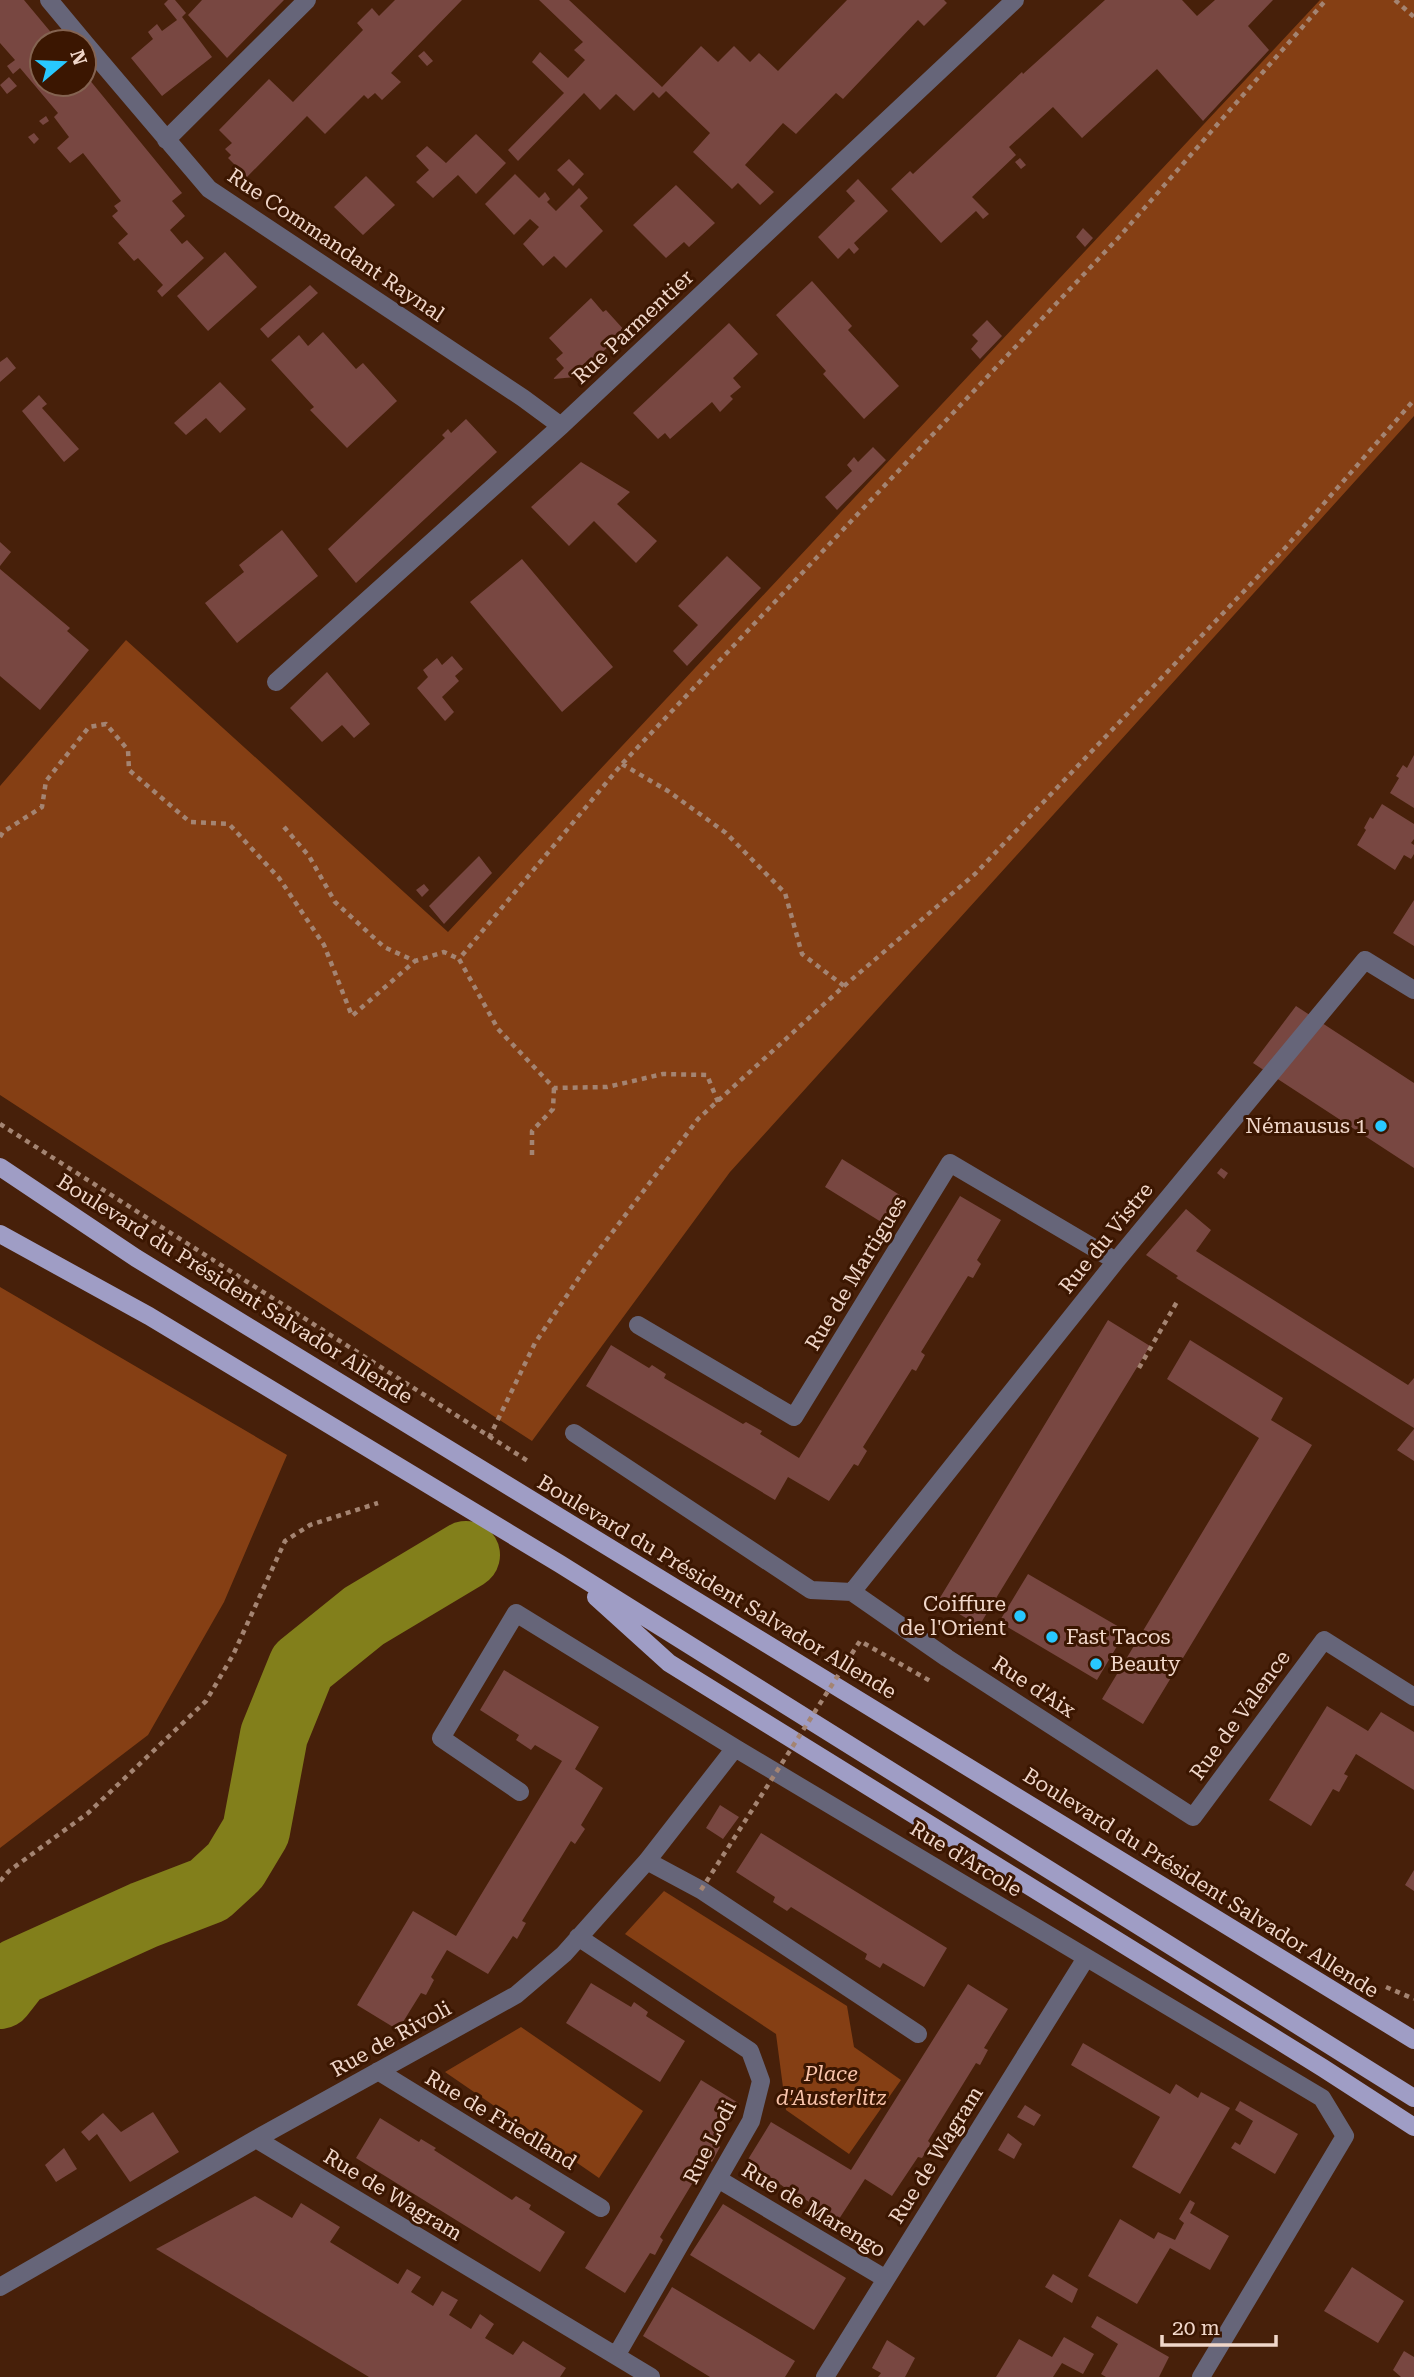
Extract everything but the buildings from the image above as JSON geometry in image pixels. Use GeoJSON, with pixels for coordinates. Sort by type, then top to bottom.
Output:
{"type":"FeatureCollection","features":[{"type":"Feature","properties":{"kind":"main road","name":"Boulevard du Président Salvador Allende"},"geometry":{"type":"LineString","coordinates":[[0,1167],[136,1258],[1414,2040]]}},
{"type":"Feature","properties":{"kind":"main road"},"geometry":{"type":"LineString","coordinates":[[0,1234],[149,1316],[560,1564],[1414,2098]]}},
{"type":"Feature","properties":{"kind":"main road"},"geometry":{"type":"LineString","coordinates":[[560,1564],[669,1663],[1323,2067],[1414,2127]]}},
{"type":"Feature","properties":{"kind":"main road"},"geometry":{"type":"LineString","coordinates":[[1374,2016],[1414,2024]]}},
{"type":"Feature","properties":{"kind":"street","name":"Rue Commandant Raynal"},"geometry":{"type":"LineString","coordinates":[[49,0],[72,28]]}},
{"type":"Feature","properties":{"kind":"street"},"geometry":{"type":"LineString","coordinates":[[166,140],[307,0]]}},
{"type":"Feature","properties":{"kind":"street","name":"Rue Parmentier"},"geometry":{"type":"LineString","coordinates":[[276,682],[561,426],[1015,0]]}},
{"type":"Feature","properties":{"kind":"street","name":"Rue Commandant Raynal"},"geometry":{"type":"LineString","coordinates":[[98,59],[209,189],[561,426]]}},
{"type":"Feature","properties":{"kind":"street","name":"Rue du Vistre"},"geometry":{"type":"LineString","coordinates":[[852,1592],[1116,1261],[1365,960],[1414,990]]}},
{"type":"Feature","properties":{"kind":"street","name":"Rue de Martigues"},"geometry":{"type":"LineString","coordinates":[[638,1325],[794,1417],[950,1163],[1116,1261]]}},
{"type":"Feature","properties":{"kind":"street"},"geometry":{"type":"LineString","coordinates":[[575,1433],[811,1590],[852,1592]]}},
{"type":"Feature","properties":{"kind":"street","name":"Rue d'Aix"},"geometry":{"type":"LineString","coordinates":[[852,1592],[947,1658],[1193,1817]]}},
{"type":"Feature","properties":{"kind":"street","name":"Rue d'Arcole"},"geometry":{"type":"LineString","coordinates":[[520,1792],[441,1738],[516,1614],[735,1748],[1322,2098],[1345,2136],[1201,2377]]}},
{"type":"Feature","properties":{"kind":"street","name":"Rue de Valence"},"geometry":{"type":"LineString","coordinates":[[1193,1817],[1324,1640],[1414,1697]]}},
{"type":"Feature","properties":{"kind":"street","name":"Rue de Rivoli"},"geometry":{"type":"LineString","coordinates":[[0,2287],[256,2139],[516,1995],[564,1954],[648,1861],[735,1748]]}},
{"type":"Feature","properties":{"kind":"street"},"geometry":{"type":"LineString","coordinates":[[648,1861],[701,1890],[918,2034]]}},
{"type":"Feature","properties":{"kind":"street","name":"Rue Lodi"},"geometry":{"type":"LineString","coordinates":[[578,1937],[750,2051],[761,2081],[751,2121],[616,2356]]}},
{"type":"Feature","properties":{"kind":"street","name":"Rue de Wagram"},"geometry":{"type":"LineString","coordinates":[[825,2377],[1086,1958]]}},
{"type":"Feature","properties":{"kind":"street","name":"Rue de Friedland"},"geometry":{"type":"LineString","coordinates":[[378,2071],[601,2208]]}},
{"type":"Feature","properties":{"kind":"street","name":"Rue de Wagram"},"geometry":{"type":"LineString","coordinates":[[256,2139],[651,2377]]}},
{"type":"Feature","properties":{"kind":"street","name":"Rue de Marengo"},"geometry":{"type":"LineString","coordinates":[[718,2179],[886,2279]]}},
{"type":"Feature","properties":{"kind":"path"},"geometry":{"type":"LineString","coordinates":[[459,958],[622,764],[1120,236],[1326,0]]}},
{"type":"Feature","properties":{"kind":"path"},"geometry":{"type":"LineString","coordinates":[[1395,0],[1414,17]]}},
{"type":"Feature","properties":{"kind":"path"},"geometry":{"type":"LineString","coordinates":[[476,1467],[535,1343],[586,1267],[698,1119],[844,986],[975,874],[1286,547],[1414,400]]}},
{"type":"Feature","properties":{"kind":"path"},"geometry":{"type":"LineString","coordinates":[[0,837],[3,832],[42,807],[46,780],[89,727],[106,724],[128,750],[130,770],[190,822],[229,824],[279,878],[324,945],[352,1016],[415,961],[444,952],[459,958],[498,1029],[554,1087],[607,1087],[663,1074],[707,1075],[718,1102]]}},
{"type":"Feature","properties":{"kind":"path"},"geometry":{"type":"LineString","coordinates":[[622,764],[668,791],[726,833],[785,893],[802,954],[844,986]]}},
{"type":"Feature","properties":{"kind":"path"},"geometry":{"type":"LineString","coordinates":[[284,827],[309,856],[335,902],[384,947],[415,961]]}},
{"type":"Feature","properties":{"kind":"path"},"geometry":{"type":"LineString","coordinates":[[532,1155],[532,1131],[553,1109],[554,1087]]}},
{"type":"Feature","properties":{"kind":"path"},"geometry":{"type":"LineString","coordinates":[[0,1124],[490,1437]]}},
{"type":"Feature","properties":{"kind":"path"},"geometry":{"type":"LineString","coordinates":[[1139,1368],[1178,1300]]}},
{"type":"Feature","properties":{"kind":"path"},"geometry":{"type":"LineString","coordinates":[[0,1881],[9,1871],[88,1813],[206,1701],[233,1655],[285,1541],[310,1525],[378,1503]]}},
{"type":"Feature","properties":{"kind":"path"},"geometry":{"type":"LineString","coordinates":[[701,1890],[860,1641],[932,1682]]}},
{"type":"Feature","properties":{"kind":"green space"},"geometry":{"type":"Polygon","coordinates":[[[1320,0],[1414,0],[1414,416],[730,1172],[532,1441],[0,1095],[0,786],[126,640],[448,932],[1320,0]]]}},
{"type":"Feature","properties":{"kind":"green space"},"geometry":{"type":"Polygon","coordinates":[[[0,1287],[287,1455],[224,1602],[148,1735],[0,1848],[0,1287]]]}},
{"type":"Feature","properties":{"kind":"green space","name":"Place d'Austerlitz"},"geometry":{"type":"Polygon","coordinates":[[[664,1891],[847,2006],[854,2047],[901,2080],[849,2154],[786,2110],[776,2034],[625,1934],[664,1891]]]}},
{"type":"Feature","properties":{"kind":"green space"},"geometry":{"type":"Polygon","coordinates":[[[521,2027],[643,2111],[599,2178],[445,2072],[521,2027]]]}},
{"type":"Feature","properties":{"kind":"waterway"},"geometry":{"type":"LineString","coordinates":[[0,1995],[18,1972],[144,1915],[209,1890],[235,1866],[256,1831],[274,1735],[302,1666],[364,1616],[466,1555]]}},
{"type":"Feature","properties":{"kind":"place","name":"Némausus 1"},"geometry":{"type":"Point","coordinates":[1381,1126]}},
{"type":"Feature","properties":{"kind":"place","name":"Coiffure de l'Orient"},"geometry":{"type":"Point","coordinates":[1020,1616]}},
{"type":"Feature","properties":{"kind":"place","name":"Fast Tacos"},"geometry":{"type":"Point","coordinates":[1052,1637]}},
{"type":"Feature","properties":{"kind":"place","name":"Beauty"},"geometry":{"type":"Point","coordinates":[1096,1664]}}]}
